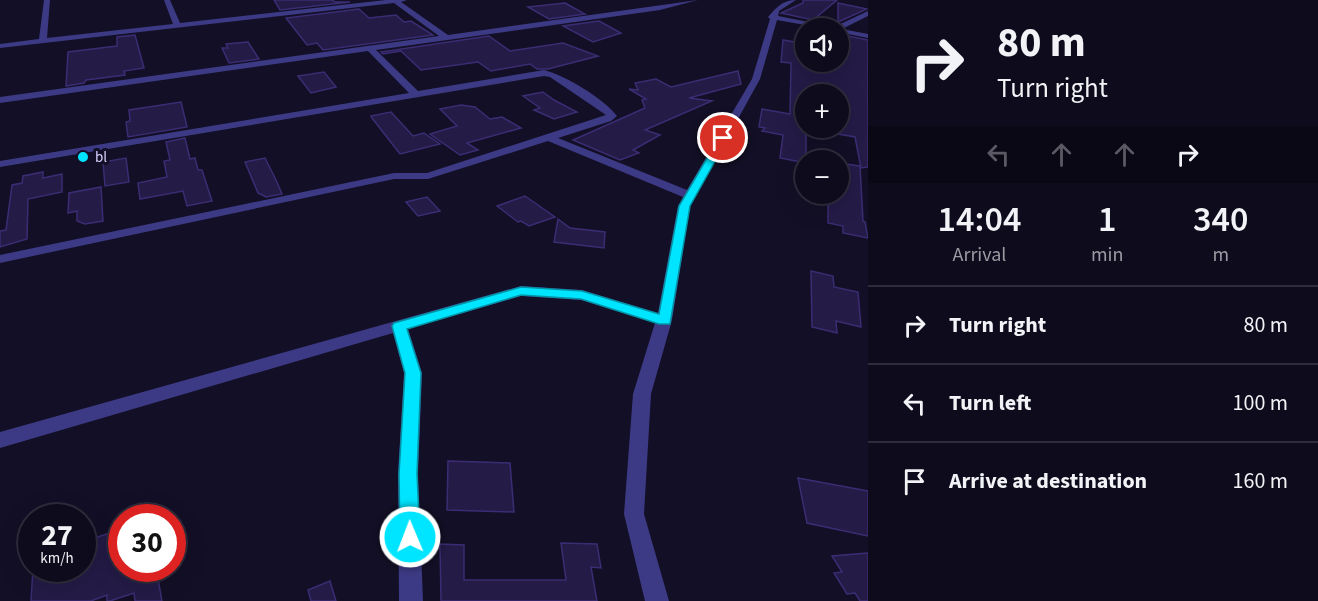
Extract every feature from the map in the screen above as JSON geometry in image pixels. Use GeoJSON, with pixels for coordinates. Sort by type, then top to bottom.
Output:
{"type":"FeatureCollection","features":[{"type":"Feature","properties":{"kind":"street"},"geometry":{"type":"LineString","coordinates":[[43,41],[47,0]]}},
{"type":"Feature","properties":{"kind":"street"},"geometry":{"type":"LineString","coordinates":[[167,0],[177,26]]}},
{"type":"Feature","properties":{"kind":"street"},"geometry":{"type":"LineString","coordinates":[[0,46],[177,26],[296,9],[404,0]]}},
{"type":"Feature","properties":{"kind":"street"},"geometry":{"type":"LineString","coordinates":[[0,100],[660,8],[695,0]]}},
{"type":"Feature","properties":{"kind":"street"},"geometry":{"type":"LineString","coordinates":[[657,601],[633,514],[642,394],[664,320],[684,206],[756,79],[772,17],[776,10],[793,0]]}},
{"type":"Feature","properties":{"kind":"street"},"geometry":{"type":"LineString","coordinates":[[395,1],[445,37]]}},
{"type":"Feature","properties":{"kind":"street"},"geometry":{"type":"LineString","coordinates":[[849,24],[868,14]]}},
{"type":"Feature","properties":{"kind":"street"},"geometry":{"type":"LineString","coordinates":[[772,17],[795,21]]}},
{"type":"Feature","properties":{"kind":"street"},"geometry":{"type":"LineString","coordinates":[[849,32],[868,36]]}},
{"type":"Feature","properties":{"kind":"street"},"geometry":{"type":"LineString","coordinates":[[369,48],[415,94]]}},
{"type":"Feature","properties":{"kind":"street"},"geometry":{"type":"LineString","coordinates":[[0,164],[544,73],[553,75],[606,109],[612,116],[428,176],[394,177],[353,184],[0,259]]}},
{"type":"Feature","properties":{"kind":"street"},"geometry":{"type":"LineString","coordinates":[[549,138],[690,196]]}},
{"type":"Feature","properties":{"kind":"street"},"geometry":{"type":"LineString","coordinates":[[0,440],[521,291],[582,295],[664,320]]}},
{"type":"Feature","properties":{"kind":"street"},"geometry":{"type":"LineString","coordinates":[[399,326],[413,373],[408,474],[411,601]]}},
{"type":"Feature","properties":{"kind":"building"},"geometry":{"type":"Polygon","coordinates":[[[274,0],[332,0],[350,2],[280,10],[274,0]]]}},
{"type":"Feature","properties":{"kind":"building"},"geometry":{"type":"Polygon","coordinates":[[[803,0],[837,0],[815,18],[781,13],[803,3],[803,0]]]}},
{"type":"Feature","properties":{"kind":"building"},"geometry":{"type":"Polygon","coordinates":[[[565,3],[585,14],[549,19],[528,7],[565,3]]]}},
{"type":"Feature","properties":{"kind":"building"},"geometry":{"type":"Polygon","coordinates":[[[838,3],[867,9],[847,18],[838,18],[838,3]]]}},
{"type":"Feature","properties":{"kind":"building"},"geometry":{"type":"Polygon","coordinates":[[[359,9],[369,18],[396,15],[404,22],[411,21],[433,35],[323,50],[317,43],[307,45],[286,18],[359,9]]]}},
{"type":"Feature","properties":{"kind":"building"},"geometry":{"type":"Polygon","coordinates":[[[599,21],[621,33],[593,42],[563,26],[599,21]]]}},
{"type":"Feature","properties":{"kind":"building"},"geometry":{"type":"Polygon","coordinates":[[[135,35],[144,68],[124,71],[125,75],[86,80],[84,83],[66,86],[68,52],[117,46],[117,37],[135,35]]]}},
{"type":"Feature","properties":{"kind":"building"},"geometry":{"type":"Polygon","coordinates":[[[489,36],[510,51],[563,43],[598,56],[548,69],[537,69],[530,64],[491,71],[478,62],[421,70],[401,51],[383,54],[381,52],[489,36]]]}},
{"type":"Feature","properties":{"kind":"building"},"geometry":{"type":"Polygon","coordinates":[[[849,36],[868,40],[868,167],[861,168],[855,137],[849,136],[849,84],[795,84],[795,138],[806,138],[806,150],[795,150],[795,161],[780,158],[783,135],[762,131],[765,128],[759,127],[762,109],[790,114],[791,63],[781,62],[783,40],[795,42],[795,72],[849,72],[849,36]]]}},
{"type":"Feature","properties":{"kind":"building"},"geometry":{"type":"Polygon","coordinates":[[[248,42],[259,59],[229,63],[222,48],[228,48],[226,44],[248,42]]]}},
{"type":"Feature","properties":{"kind":"building"},"geometry":{"type":"Polygon","coordinates":[[[738,71],[741,84],[689,98],[712,101],[645,130],[660,135],[633,150],[639,153],[620,160],[573,140],[645,108],[642,100],[646,99],[629,89],[638,90],[635,83],[656,79],[671,87],[738,71]]]}},
{"type":"Feature","properties":{"kind":"building"},"geometry":{"type":"Polygon","coordinates":[[[324,72],[336,87],[311,93],[298,76],[324,72]]]}},
{"type":"Feature","properties":{"kind":"building"},"geometry":{"type":"Polygon","coordinates":[[[543,92],[577,112],[554,119],[534,110],[540,108],[523,96],[543,92]]]}},
{"type":"Feature","properties":{"kind":"building"},"geometry":{"type":"Polygon","coordinates":[[[181,102],[187,127],[128,137],[126,122],[130,121],[129,110],[181,102]]]}},
{"type":"Feature","properties":{"kind":"building"},"geometry":{"type":"Polygon","coordinates":[[[461,105],[475,107],[490,119],[502,117],[521,128],[467,143],[478,150],[460,155],[430,134],[457,126],[440,109],[461,105]]]}},
{"type":"Feature","properties":{"kind":"building"},"geometry":{"type":"Polygon","coordinates":[[[391,112],[413,136],[424,133],[440,144],[400,154],[371,116],[391,112]]]}},
{"type":"Feature","properties":{"kind":"building"},"geometry":{"type":"Polygon","coordinates":[[[185,138],[190,159],[195,158],[198,170],[202,170],[212,201],[187,206],[183,191],[140,199],[138,183],[167,177],[164,161],[170,160],[166,142],[185,138]]]}},
{"type":"Feature","properties":{"kind":"building"},"geometry":{"type":"Polygon","coordinates":[[[126,158],[129,182],[105,186],[103,162],[126,158]]]}},
{"type":"Feature","properties":{"kind":"building"},"geometry":{"type":"Polygon","coordinates":[[[265,158],[282,194],[266,197],[258,193],[245,162],[265,158]]]}},
{"type":"Feature","properties":{"kind":"building"},"geometry":{"type":"Polygon","coordinates":[[[849,164],[860,166],[863,221],[868,238],[843,233],[843,226],[828,223],[828,204],[849,204],[849,164]]]}},
{"type":"Feature","properties":{"kind":"building"},"geometry":{"type":"Polygon","coordinates":[[[43,172],[43,178],[62,174],[62,192],[28,199],[27,239],[0,247],[0,231],[6,230],[12,185],[22,183],[23,176],[43,172]]]}},
{"type":"Feature","properties":{"kind":"building"},"geometry":{"type":"Polygon","coordinates":[[[101,187],[103,221],[85,224],[77,221],[77,211],[68,213],[69,193],[101,187]]]}},
{"type":"Feature","properties":{"kind":"building"},"geometry":{"type":"Polygon","coordinates":[[[525,196],[555,217],[529,226],[521,221],[518,222],[497,206],[525,196]]]}},
{"type":"Feature","properties":{"kind":"building"},"geometry":{"type":"Polygon","coordinates":[[[427,197],[440,211],[418,216],[406,202],[427,197]]]}},
{"type":"Feature","properties":{"kind":"building"},"geometry":{"type":"Polygon","coordinates":[[[558,219],[570,228],[605,232],[604,248],[554,242],[558,219]]]}},
{"type":"Feature","properties":{"kind":"building"},"geometry":{"type":"Polygon","coordinates":[[[811,271],[833,276],[834,287],[858,292],[861,327],[836,321],[837,333],[812,327],[811,271]]]}},
{"type":"Feature","properties":{"kind":"building"},"geometry":{"type":"Polygon","coordinates":[[[448,461],[510,463],[514,512],[447,510],[448,461]]]}},
{"type":"Feature","properties":{"kind":"building"},"geometry":{"type":"Polygon","coordinates":[[[798,478],[868,491],[868,536],[807,523],[798,478]]]}},
{"type":"Feature","properties":{"kind":"building"},"geometry":{"type":"Polygon","coordinates":[[[108,534],[108,582],[159,582],[162,601],[135,601],[134,593],[110,601],[107,601],[107,595],[91,601],[31,601],[32,582],[96,582],[96,537],[108,534]]]}},
{"type":"Feature","properties":{"kind":"building"},"geometry":{"type":"Polygon","coordinates":[[[561,543],[597,544],[601,568],[591,567],[597,601],[441,601],[440,544],[464,545],[464,580],[566,580],[561,543]]]}},
{"type":"Feature","properties":{"kind":"building"},"geometry":{"type":"Polygon","coordinates":[[[868,553],[868,601],[860,601],[855,593],[847,594],[834,573],[842,572],[832,556],[868,553]]]}},
{"type":"Feature","properties":{"kind":"building"},"geometry":{"type":"Polygon","coordinates":[[[330,581],[336,601],[311,601],[308,590],[330,581]]]}},
{"type":"Feature","properties":{"kind":"place","name":"bl"},"geometry":{"type":"Point","coordinates":[83,157]}},
{"type":"Feature","properties":{"kind":"route"},"geometry":{"type":"LineString","coordinates":[[410,537],[408,474],[413,373],[399,326],[521,291],[582,295],[664,320],[684,206],[723,138]]}}]}
